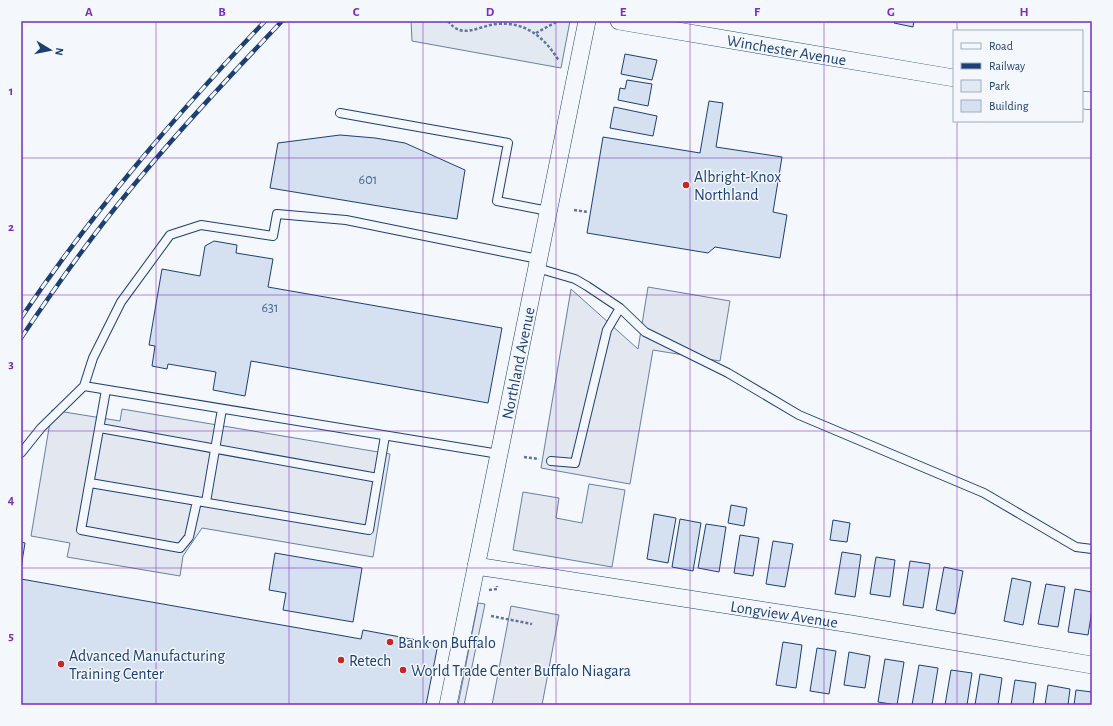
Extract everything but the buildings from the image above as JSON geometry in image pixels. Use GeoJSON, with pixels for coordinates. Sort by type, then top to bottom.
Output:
{"type":"FeatureCollection","features":[{"type":"Feature","properties":{"kind":"street","name":"Northland Avenue"},"geometry":{"type":"LineString","coordinates":[[448,705],[587,21]]}},
{"type":"Feature","properties":{"kind":"street","name":"Winchester Avenue"},"geometry":{"type":"LineString","coordinates":[[619,21],[953,78]]}},
{"type":"Feature","properties":{"kind":"street","name":"Longview Avenue"},"geometry":{"type":"LineString","coordinates":[[476,566],[851,624],[1092,664]]}},
{"type":"Feature","properties":{"kind":"lane"},"geometry":{"type":"LineString","coordinates":[[340,113],[508,143],[497,201],[548,211]]}},
{"type":"Feature","properties":{"kind":"lane"},"geometry":{"type":"LineString","coordinates":[[21,453],[41,428],[84,386],[93,358],[122,302],[170,235],[201,225],[273,236],[277,214],[346,220],[538,263],[575,279],[620,308],[645,332],[728,373],[800,415],[984,493],[1076,547],[1092,549]]}},
{"type":"Feature","properties":{"kind":"lane"},"geometry":{"type":"LineString","coordinates":[[551,461],[575,463],[607,330],[620,308]]}},
{"type":"Feature","properties":{"kind":"lane"},"geometry":{"type":"LineString","coordinates":[[84,386],[499,454]]}},
{"type":"Feature","properties":{"kind":"lane"},"geometry":{"type":"LineString","coordinates":[[106,390],[81,530],[180,548],[189,537],[202,502],[215,448],[222,409]]}},
{"type":"Feature","properties":{"kind":"lane"},"geometry":{"type":"LineString","coordinates":[[100,428],[378,478]]}},
{"type":"Feature","properties":{"kind":"lane"},"geometry":{"type":"LineString","coordinates":[[90,483],[369,530],[385,436]]}},
{"type":"Feature","properties":{"kind":"path"},"geometry":{"type":"LineString","coordinates":[[448,21],[453,26],[464,32],[474,31],[487,26],[506,24],[523,27],[536,33],[548,44],[559,61]]}},
{"type":"Feature","properties":{"kind":"path"},"geometry":{"type":"LineString","coordinates":[[536,33],[558,21]]}},
{"type":"Feature","properties":{"kind":"path"},"geometry":{"type":"LineString","coordinates":[[574,210],[588,212]]}},
{"type":"Feature","properties":{"kind":"path"},"geometry":{"type":"LineString","coordinates":[[491,616],[532,624]]}},
{"type":"Feature","properties":{"kind":"green space"},"geometry":{"type":"Polygon","coordinates":[[[411,21],[570,21],[561,68],[412,41],[411,21]]]}},
{"type":"Feature","properties":{"kind":"shaded area"},"geometry":{"type":"Polygon","coordinates":[[[648,287],[730,301],[720,361],[653,350],[630,484],[541,468],[571,289],[638,349],[648,287]]]}},
{"type":"Feature","properties":{"kind":"shaded area"},"geometry":{"type":"Polygon","coordinates":[[[122,409],[390,454],[373,557],[202,528],[183,556],[180,576],[67,557],[70,543],[31,536],[52,410],[120,421],[122,409]]]}},
{"type":"Feature","properties":{"kind":"shaded area"},"geometry":{"type":"Polygon","coordinates":[[[589,484],[625,490],[612,567],[513,550],[523,492],[559,498],[556,518],[582,523],[589,484]]]}},
{"type":"Feature","properties":{"kind":"shaded area"},"geometry":{"type":"Polygon","coordinates":[[[478,603],[485,604],[464,705],[458,705],[478,603]]]}},
{"type":"Feature","properties":{"kind":"shaded area"},"geometry":{"type":"Polygon","coordinates":[[[511,606],[559,615],[542,705],[492,705],[511,606]]]}},
{"type":"Feature","properties":{"kind":"railway"},"geometry":{"type":"LineString","coordinates":[[21,318],[77,240],[137,164],[232,56],[265,21]]}},
{"type":"Feature","properties":{"kind":"railway"},"geometry":{"type":"LineString","coordinates":[[21,338],[75,260],[133,186],[187,123],[282,21]]}},
{"type":"Feature","properties":{"kind":"place","name":"Albright-Knox Northland"},"geometry":{"type":"Point","coordinates":[686,185]}},
{"type":"Feature","properties":{"kind":"place","name":"Bank on Buffalo"},"geometry":{"type":"Point","coordinates":[390,642]}},
{"type":"Feature","properties":{"kind":"place","name":"Retech"},"geometry":{"type":"Point","coordinates":[341,660]}},
{"type":"Feature","properties":{"kind":"place","name":"Advanced Manufacturing Training Center"},"geometry":{"type":"Point","coordinates":[61,664]}},
{"type":"Feature","properties":{"kind":"place","name":"World Trade Center Buffalo Niagara"},"geometry":{"type":"Point","coordinates":[403,670]}}]}
